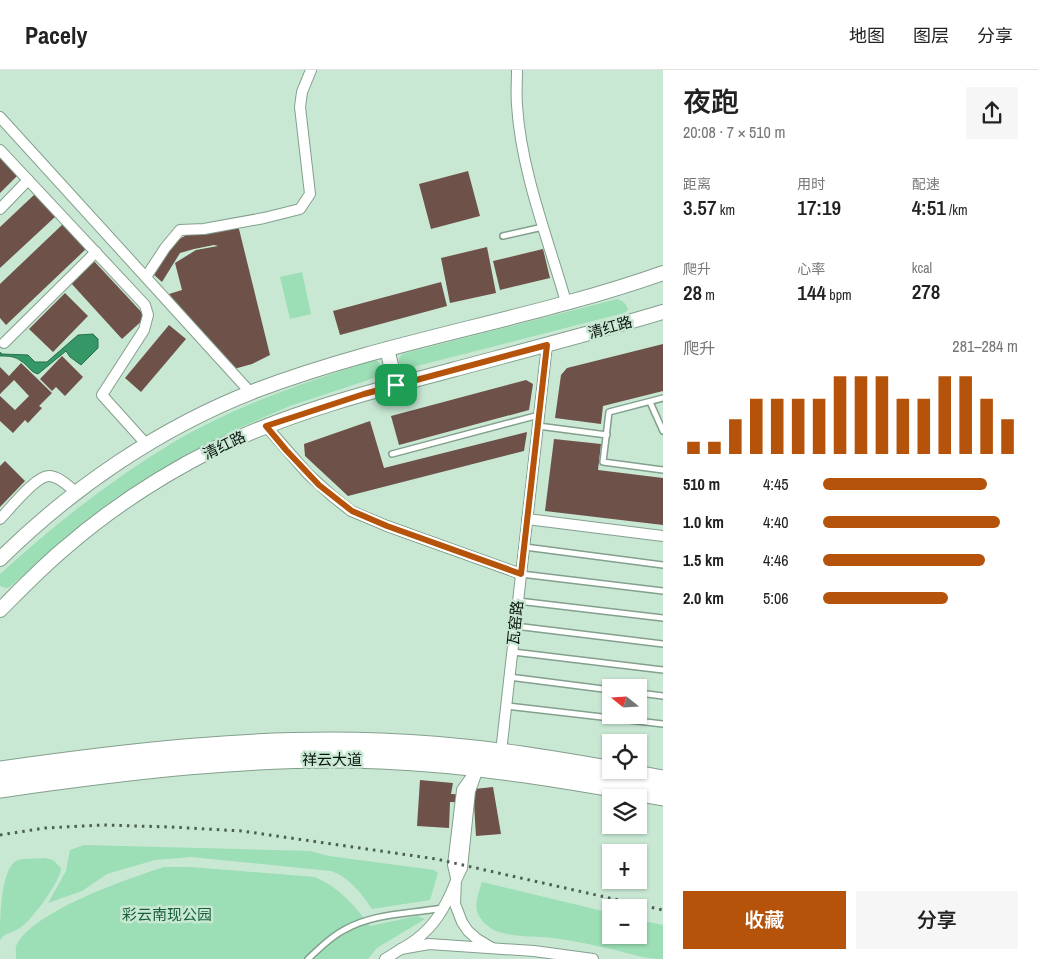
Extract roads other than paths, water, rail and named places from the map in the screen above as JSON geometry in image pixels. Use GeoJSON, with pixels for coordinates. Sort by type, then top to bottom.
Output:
{"type":"FeatureCollection","features":[{"type":"Feature","properties":{"kind":"highway","name":"祥云大道"},"geometry":{"type":"LineString","coordinates":[[0,771],[161,751],[292,743],[383,743],[501,752],[663,780]]}},
{"type":"Feature","properties":{"kind":"highway"},"geometry":{"type":"LineString","coordinates":[[479,766],[501,752]]}},
{"type":"Feature","properties":{"kind":"highway","name":"祥云大道"},"geometry":{"type":"LineString","coordinates":[[0,788],[163,768],[293,759],[382,759],[479,766],[663,796]]}},
{"type":"Feature","properties":{"kind":"main road"},"geometry":{"type":"LineString","coordinates":[[0,559],[44,518],[76,492],[147,445],[199,416],[250,393],[317,369],[566,302],[663,273]]}},
{"type":"Feature","properties":{"kind":"main road","name":"清红路"},"geometry":{"type":"LineString","coordinates":[[2,603],[96,522],[134,496],[194,460],[266,426],[328,404],[663,312]]}},
{"type":"Feature","properties":{"kind":"main road"},"geometry":{"type":"LineString","coordinates":[[387,349],[396,385]]}},
{"type":"Feature","properties":{"kind":"street"},"geometry":{"type":"LineString","coordinates":[[146,277],[165,248],[180,230],[204,229],[300,209],[310,194],[300,108],[302,92],[311,70]]}},
{"type":"Feature","properties":{"kind":"street"},"geometry":{"type":"LineString","coordinates":[[517,70],[517,105],[523,147],[566,302]]}},
{"type":"Feature","properties":{"kind":"street"},"geometry":{"type":"LineString","coordinates":[[0,117],[250,393]]}},
{"type":"Feature","properties":{"kind":"street"},"geometry":{"type":"LineString","coordinates":[[0,150],[145,305],[148,319],[144,330],[102,395],[147,445]]}},
{"type":"Feature","properties":{"kind":"street"},"geometry":{"type":"LineString","coordinates":[[0,209],[28,180]]}},
{"type":"Feature","properties":{"kind":"street"},"geometry":{"type":"LineString","coordinates":[[4,342],[96,252]]}},
{"type":"Feature","properties":{"kind":"street","name":"瓦窑路"},"geometry":{"type":"LineString","coordinates":[[501,752],[547,345]]}},
{"type":"Feature","properties":{"kind":"street"},"geometry":{"type":"LineString","coordinates":[[266,426],[313,479],[331,496],[352,511],[387,526],[521,574]]}},
{"type":"Feature","properties":{"kind":"street"},"geometry":{"type":"LineString","coordinates":[[0,519],[32,486],[48,476],[58,478],[76,492]]}},
{"type":"Feature","properties":{"kind":"street"},"geometry":{"type":"LineString","coordinates":[[527,518],[663,536]]}},
{"type":"Feature","properties":{"kind":"street"},"geometry":{"type":"LineString","coordinates":[[385,959],[411,944],[427,930],[444,908],[462,868],[470,791],[479,766]]}},
{"type":"Feature","properties":{"kind":"street"},"geometry":{"type":"LineString","coordinates":[[456,878],[455,904],[462,922],[477,939],[492,948]]}},
{"type":"Feature","properties":{"kind":"street"},"geometry":{"type":"LineString","coordinates":[[401,949],[429,944],[556,953],[593,959]]}},
{"type":"Feature","properties":{"kind":"lane"},"geometry":{"type":"LineString","coordinates":[[503,236],[544,226]]}},
{"type":"Feature","properties":{"kind":"lane"},"geometry":{"type":"LineString","coordinates":[[663,398],[610,412],[603,462],[663,470]]}},
{"type":"Feature","properties":{"kind":"lane"},"geometry":{"type":"LineString","coordinates":[[650,402],[663,431]]}},
{"type":"Feature","properties":{"kind":"lane"},"geometry":{"type":"LineString","coordinates":[[392,454],[539,415]]}},
{"type":"Feature","properties":{"kind":"lane"},"geometry":{"type":"LineString","coordinates":[[538,426],[607,435]]}},
{"type":"Feature","properties":{"kind":"lane"},"geometry":{"type":"LineString","coordinates":[[524,547],[663,565]]}},
{"type":"Feature","properties":{"kind":"lane"},"geometry":{"type":"LineString","coordinates":[[521,574],[663,591]]}},
{"type":"Feature","properties":{"kind":"lane"},"geometry":{"type":"LineString","coordinates":[[518,601],[663,618]]}},
{"type":"Feature","properties":{"kind":"lane"},"geometry":{"type":"LineString","coordinates":[[515,626],[663,644]]}},
{"type":"Feature","properties":{"kind":"lane"},"geometry":{"type":"LineString","coordinates":[[512,652],[663,670]]}},
{"type":"Feature","properties":{"kind":"lane"},"geometry":{"type":"LineString","coordinates":[[509,677],[602,689]]}},
{"type":"Feature","properties":{"kind":"lane"},"geometry":{"type":"LineString","coordinates":[[648,694],[663,696]]}},
{"type":"Feature","properties":{"kind":"lane"},"geometry":{"type":"LineString","coordinates":[[506,706],[663,724]]}},
{"type":"Feature","properties":{"kind":"lane"},"geometry":{"type":"LineString","coordinates":[[308,959],[332,938],[353,925],[399,914],[444,908]]}},
{"type":"Feature","properties":{"kind":"railway"},"geometry":{"type":"LineString","coordinates":[[0,835],[45,828],[103,825],[242,831],[436,859],[663,910]]}},
{"type":"Feature","properties":{"kind":"park label","name":"彩云南现公园"},"geometry":{"type":"Point","coordinates":[167,914]}}]}
